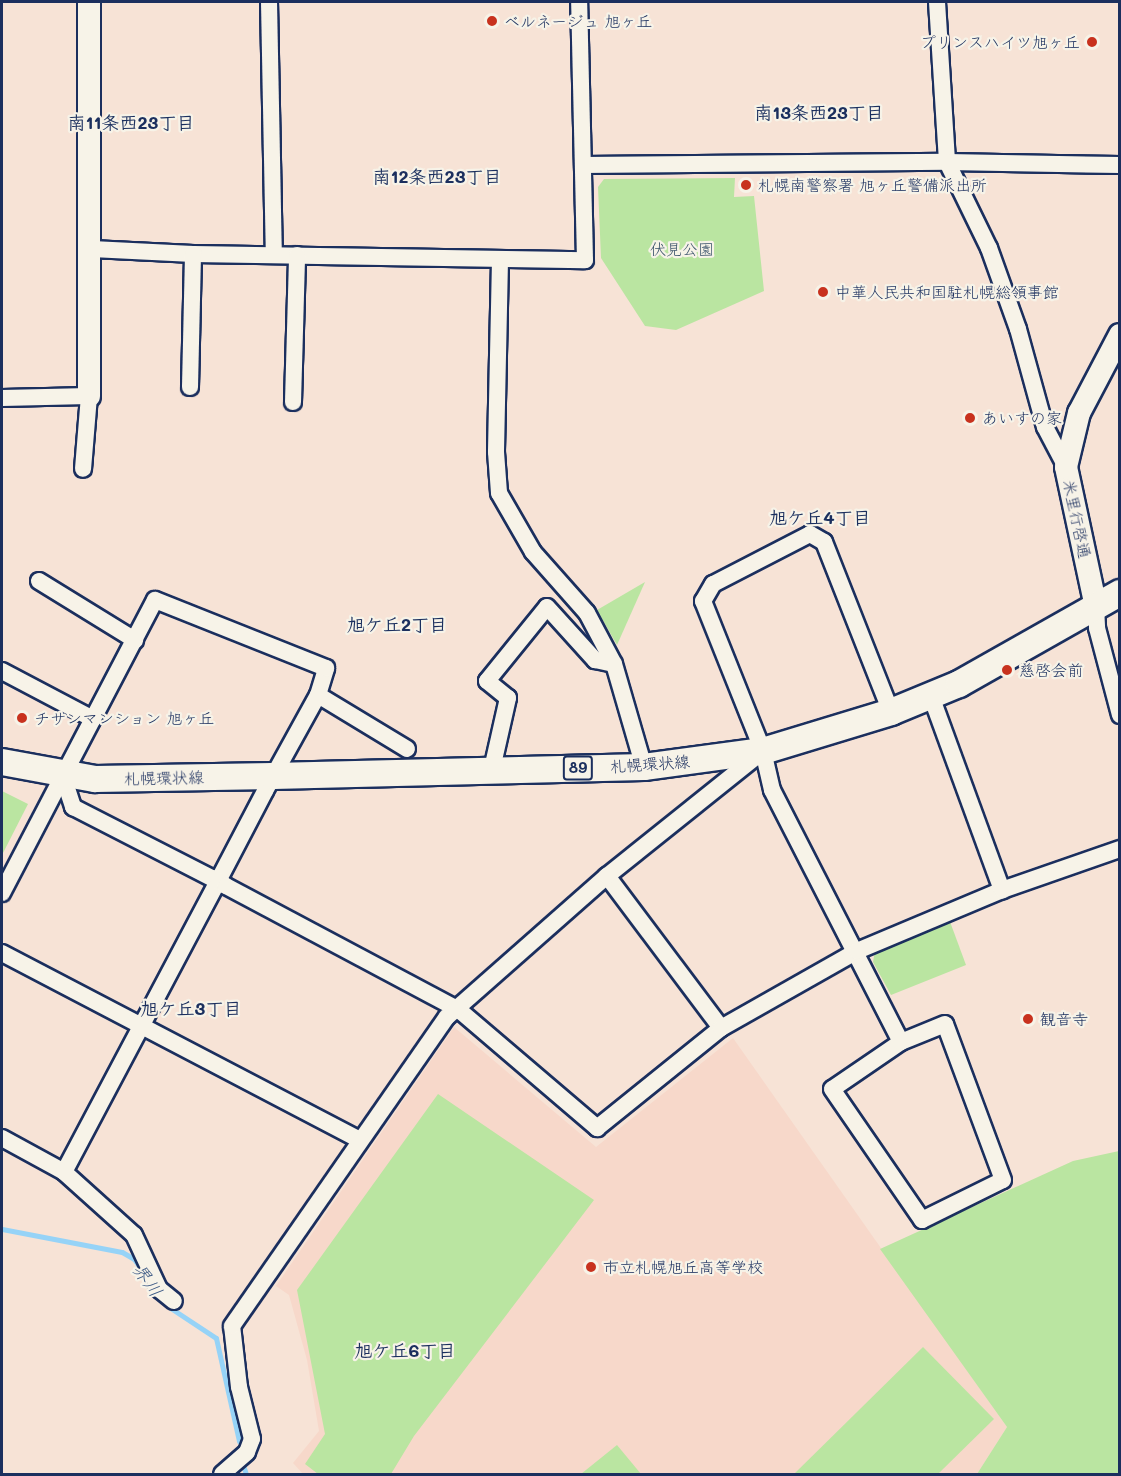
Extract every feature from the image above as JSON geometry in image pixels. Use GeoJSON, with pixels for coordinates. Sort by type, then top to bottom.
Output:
{"type":"FeatureCollection","features":[{"type":"Feature","properties":{"kind":"main road","name":"札幌環状線"},"geometry":{"type":"LineString","coordinates":[[2,762],[63,776],[273,776],[644,767],[763,751],[891,712],[931,696],[1005,661],[1119,593]]}},
{"type":"Feature","properties":{"kind":"street"},"geometry":{"type":"LineString","coordinates":[[83,469],[89,396],[92,249],[89,2]]}},
{"type":"Feature","properties":{"kind":"street"},"geometry":{"type":"LineString","coordinates":[[269,2],[274,254]]}},
{"type":"Feature","properties":{"kind":"street"},"geometry":{"type":"LineString","coordinates":[[92,249],[193,254],[585,260],[579,2]]}},
{"type":"Feature","properties":{"kind":"street"},"geometry":{"type":"LineString","coordinates":[[937,2],[947,162],[989,248],[1018,329],[1045,427],[1066,467]]}},
{"type":"Feature","properties":{"kind":"street"},"geometry":{"type":"LineString","coordinates":[[583,165],[947,162],[1119,165]]}},
{"type":"Feature","properties":{"kind":"street"},"geometry":{"type":"LineString","coordinates":[[190,387],[193,254]]}},
{"type":"Feature","properties":{"kind":"street"},"geometry":{"type":"LineString","coordinates":[[293,402],[297,255]]}},
{"type":"Feature","properties":{"kind":"street"},"geometry":{"type":"LineString","coordinates":[[500,260],[496,452],[500,493],[533,552],[587,613],[614,664],[644,767]]}},
{"type":"Feature","properties":{"kind":"street","name":"米里行啓通"},"geometry":{"type":"LineString","coordinates":[[1095,607],[1066,467],[1079,413],[1119,334]]}},
{"type":"Feature","properties":{"kind":"street"},"geometry":{"type":"LineString","coordinates":[[2,398],[89,396]]}},
{"type":"Feature","properties":{"kind":"street"},"geometry":{"type":"LineString","coordinates":[[891,712],[824,542],[810,534],[712,584],[703,601],[763,751],[772,790],[857,951],[901,1042]]}},
{"type":"Feature","properties":{"kind":"street"},"geometry":{"type":"LineString","coordinates":[[39,580],[135,640]]}},
{"type":"Feature","properties":{"kind":"street"},"geometry":{"type":"LineString","coordinates":[[2,893],[156,600],[326,668],[318,696],[273,776],[64,1172]]}},
{"type":"Feature","properties":{"kind":"street"},"geometry":{"type":"LineString","coordinates":[[492,769],[508,698],[487,681],[547,607],[595,660],[614,664]]}},
{"type":"Feature","properties":{"kind":"street"},"geometry":{"type":"LineString","coordinates":[[1095,607],[1097,628],[1119,712]]}},
{"type":"Feature","properties":{"kind":"street"},"geometry":{"type":"LineString","coordinates":[[2,671],[93,719]]}},
{"type":"Feature","properties":{"kind":"street"},"geometry":{"type":"LineString","coordinates":[[318,696],[407,749]]}},
{"type":"Feature","properties":{"kind":"street"},"geometry":{"type":"LineString","coordinates":[[931,696],[1002,890]]}},
{"type":"Feature","properties":{"kind":"street"},"geometry":{"type":"LineString","coordinates":[[222,1474],[247,1452],[252,1439],[239,1387],[232,1326],[359,1140],[447,1017],[459,1010],[607,876],[708,799],[763,751]]}},
{"type":"Feature","properties":{"kind":"street"},"geometry":{"type":"LineString","coordinates":[[63,776],[73,807],[218,881],[459,1010],[597,1128],[722,1028],[857,951],[1002,890],[1119,849]]}},
{"type":"Feature","properties":{"kind":"street"},"geometry":{"type":"LineString","coordinates":[[607,876],[722,1028]]}},
{"type":"Feature","properties":{"kind":"street"},"geometry":{"type":"LineString","coordinates":[[2,953],[359,1140]]}},
{"type":"Feature","properties":{"kind":"street"},"geometry":{"type":"LineString","coordinates":[[945,1024],[1003,1180],[922,1220],[832,1089],[901,1042],[945,1024]]}},
{"type":"Feature","properties":{"kind":"street"},"geometry":{"type":"LineString","coordinates":[[2,1138],[64,1172],[134,1235],[159,1289],[174,1301]]}},
{"type":"Feature","properties":{"kind":"shaded area","name":"市立札幌旭丘高等学校"},"geometry":{"type":"Polygon","coordinates":[[[454,1027],[596,1147],[733,1038],[1007,1427],[977,1474],[303,1474],[293,1463],[319,1431],[307,1360],[289,1295],[276,1286],[454,1027]]]}},
{"type":"Feature","properties":{"kind":"green space","name":"伏見公園"},"geometry":{"type":"Polygon","coordinates":[[[735,178],[734,197],[754,196],[764,291],[676,330],[645,326],[601,258],[598,187],[604,179],[735,178]]]}},
{"type":"Feature","properties":{"kind":"green space"},"geometry":{"type":"Polygon","coordinates":[[[645,582],[617,645],[597,610],[645,582]]]}},
{"type":"Feature","properties":{"kind":"green space"},"geometry":{"type":"Polygon","coordinates":[[[2,791],[28,804],[2,855],[2,791]]]}},
{"type":"Feature","properties":{"kind":"green space"},"geometry":{"type":"Polygon","coordinates":[[[949,919],[966,965],[891,995],[873,962],[875,951],[949,919]]]}},
{"type":"Feature","properties":{"kind":"green space"},"geometry":{"type":"Polygon","coordinates":[[[438,1094],[594,1200],[414,1436],[391,1474],[318,1474],[305,1464],[325,1434],[297,1290],[438,1094]]]}},
{"type":"Feature","properties":{"kind":"green space"},"geometry":{"type":"Polygon","coordinates":[[[1119,1151],[1119,1474],[977,1474],[1007,1427],[880,1249],[1073,1161],[1119,1151]]]}},
{"type":"Feature","properties":{"kind":"green space"},"geometry":{"type":"Polygon","coordinates":[[[923,1347],[994,1419],[938,1474],[794,1474],[923,1347]]]}},
{"type":"Feature","properties":{"kind":"green space"},"geometry":{"type":"Polygon","coordinates":[[[617,1445],[641,1474],[581,1474],[617,1445]]]}},
{"type":"Feature","properties":{"kind":"waterway","name":"界川"},"geometry":{"type":"LineString","coordinates":[[2,1229],[122,1252],[134,1259],[144,1273]]}},
{"type":"Feature","properties":{"kind":"waterway","name":"界川"},"geometry":{"type":"LineString","coordinates":[[169,1307],[216,1338],[239,1441]]}},
{"type":"Feature","properties":{"kind":"waterway","name":"界川"},"geometry":{"type":"LineString","coordinates":[[244,1468],[246,1474]]}},
{"type":"Feature","properties":{"kind":"place","name":"ベルネージュ 旭ヶ丘"},"geometry":{"type":"Point","coordinates":[492,21]}},
{"type":"Feature","properties":{"kind":"place","name":"プリンスハイツ旭ヶ丘"},"geometry":{"type":"Point","coordinates":[1092,42]}},
{"type":"Feature","properties":{"kind":"place","name":"札幌南警察署 旭ヶ丘警備派出所"},"geometry":{"type":"Point","coordinates":[746,185]}},
{"type":"Feature","properties":{"kind":"place","name":"中華人民共和国駐札幌総領事館"},"geometry":{"type":"Point","coordinates":[823,292]}},
{"type":"Feature","properties":{"kind":"place","name":"あいすの家"},"geometry":{"type":"Point","coordinates":[970,418]}},
{"type":"Feature","properties":{"kind":"place","name":"慈啓会前"},"geometry":{"type":"Point","coordinates":[1007,670]}},
{"type":"Feature","properties":{"kind":"place","name":"チサンマンション 旭ヶ丘"},"geometry":{"type":"Point","coordinates":[22,718]}},
{"type":"Feature","properties":{"kind":"place","name":"観音寺"},"geometry":{"type":"Point","coordinates":[1028,1019]}},
{"type":"Feature","properties":{"kind":"place","name":"市立札幌旭丘高等学校"},"geometry":{"type":"Point","coordinates":[591,1267]}},
{"type":"Feature","properties":{"kind":"district","name":"南13条西23丁目"},"geometry":{"type":"Point","coordinates":[819,112]}},
{"type":"Feature","properties":{"kind":"district","name":"南11条西23丁目"},"geometry":{"type":"Point","coordinates":[131,122]}},
{"type":"Feature","properties":{"kind":"district","name":"南12条西23丁目"},"geometry":{"type":"Point","coordinates":[437,176]}},
{"type":"Feature","properties":{"kind":"district","name":"旭ケ丘4丁目"},"geometry":{"type":"Point","coordinates":[820,517]}},
{"type":"Feature","properties":{"kind":"district","name":"旭ケ丘2丁目"},"geometry":{"type":"Point","coordinates":[397,624]}},
{"type":"Feature","properties":{"kind":"district","name":"旭ケ丘3丁目"},"geometry":{"type":"Point","coordinates":[191,1008]}},
{"type":"Feature","properties":{"kind":"district","name":"旭ケ丘6丁目"},"geometry":{"type":"Point","coordinates":[405,1350]}}]}
